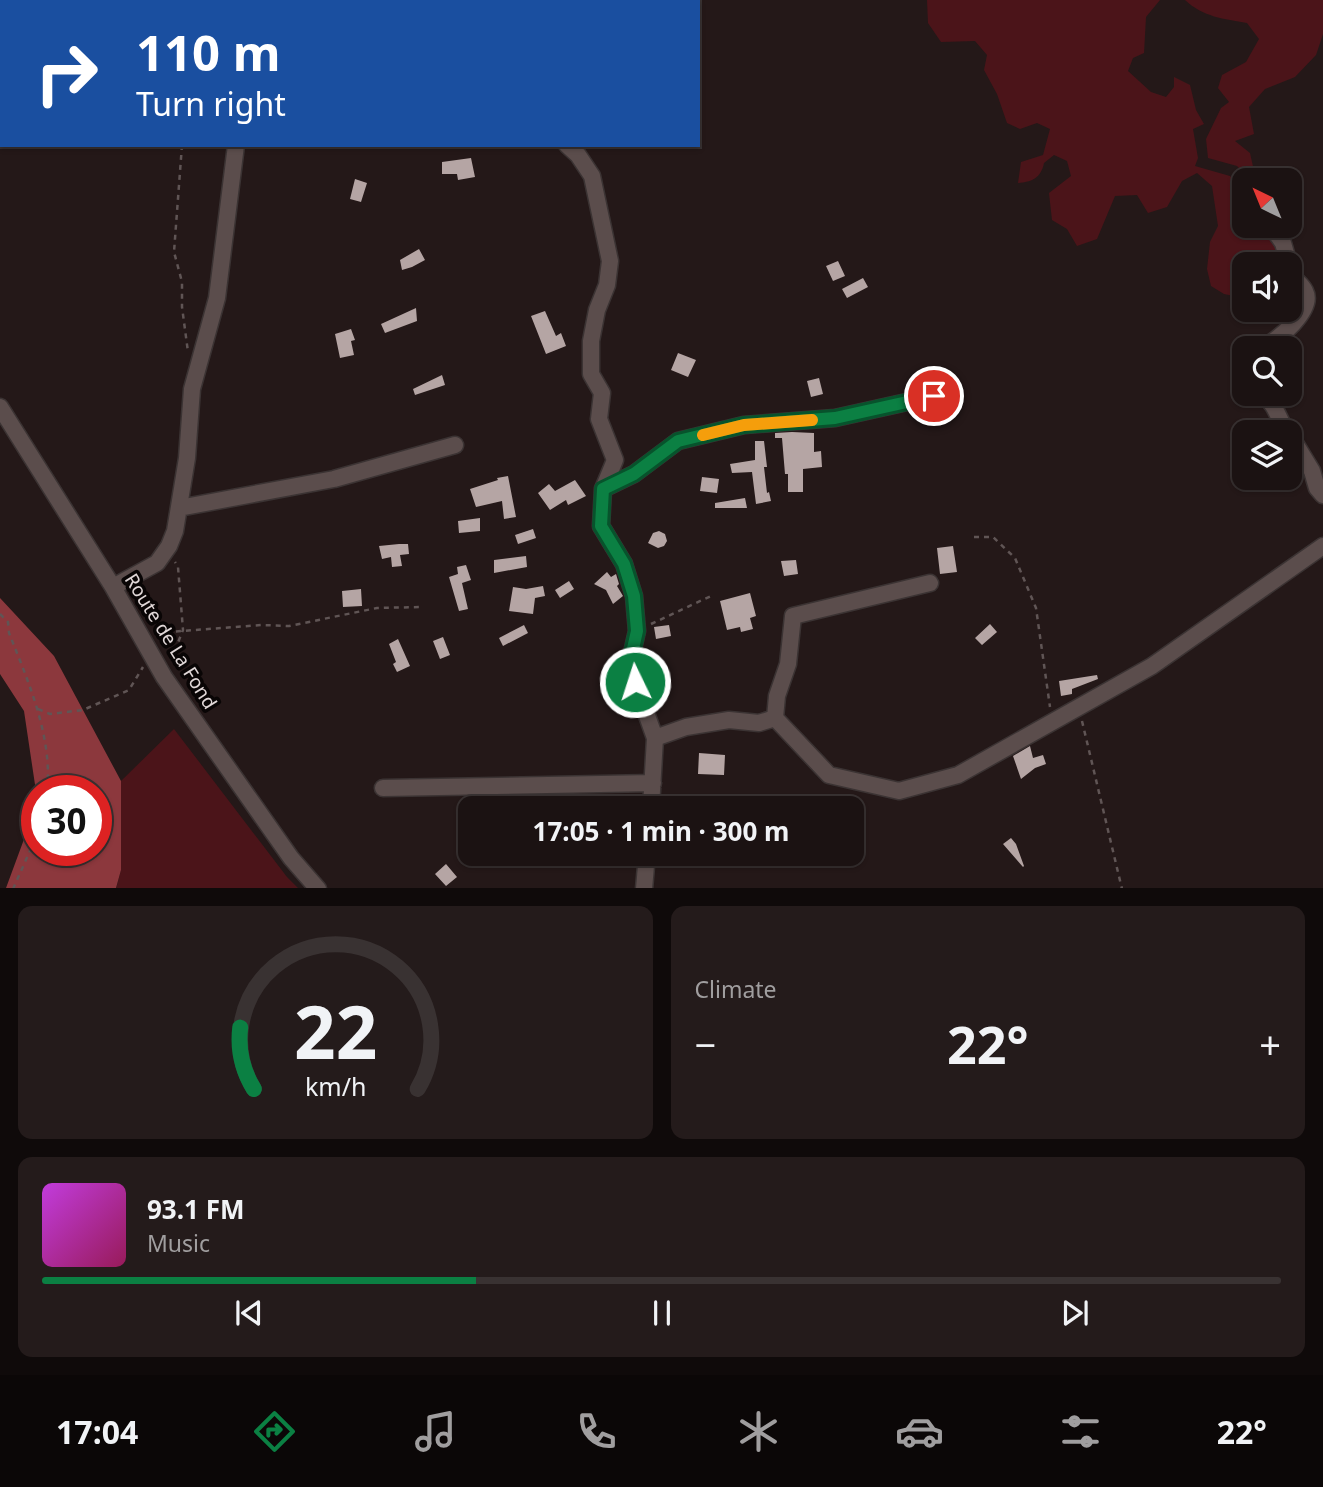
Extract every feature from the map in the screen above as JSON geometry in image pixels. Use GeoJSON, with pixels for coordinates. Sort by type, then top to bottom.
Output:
{"type":"FeatureCollection","features":[{"type":"Feature","properties":{"kind":"street"},"geometry":{"type":"LineString","coordinates":[[113,587],[157,563],[169,546],[179,508],[187,458],[192,389],[217,298],[236,147]]}},
{"type":"Feature","properties":{"kind":"street"},"geometry":{"type":"LineString","coordinates":[[569,147],[592,176],[610,261],[607,285],[597,310],[591,341],[591,374],[602,393],[599,419],[615,460],[603,489],[601,526],[624,564],[634,596],[637,631],[632,653],[635,682],[655,738],[651,796]]}},
{"type":"Feature","properties":{"kind":"street"},"geometry":{"type":"LineString","coordinates":[[1302,288],[1308,300],[1302,311]]}},
{"type":"Feature","properties":{"kind":"street"},"geometry":{"type":"LineString","coordinates":[[1282,336],[1293,322]]}},
{"type":"Feature","properties":{"kind":"street"},"geometry":{"type":"LineString","coordinates":[[603,489],[634,474],[678,441],[744,425],[835,418],[934,396]]}},
{"type":"Feature","properties":{"kind":"street","name":"Route de La Fond"},"geometry":{"type":"LineString","coordinates":[[0,407],[113,587],[150,654],[291,858],[318,888]]}},
{"type":"Feature","properties":{"kind":"street"},"geometry":{"type":"LineString","coordinates":[[179,508],[334,480],[455,445]]}},
{"type":"Feature","properties":{"kind":"street"},"geometry":{"type":"LineString","coordinates":[[1302,456],[1323,495]]}},
{"type":"Feature","properties":{"kind":"street"},"geometry":{"type":"LineString","coordinates":[[930,583],[793,615],[788,664],[777,696],[775,718],[829,775],[899,791],[958,775],[1152,666],[1323,546]]}},
{"type":"Feature","properties":{"kind":"street"},"geometry":{"type":"LineString","coordinates":[[655,738],[687,727],[729,720],[759,723],[775,718]]}},
{"type":"Feature","properties":{"kind":"street"},"geometry":{"type":"LineString","coordinates":[[383,788],[653,783]]}},
{"type":"Feature","properties":{"kind":"street"},"geometry":{"type":"LineString","coordinates":[[643,888],[646,866]]}},
{"type":"Feature","properties":{"kind":"path"},"geometry":{"type":"LineString","coordinates":[[974,537],[993,537],[1015,558],[1036,608],[1049,707],[1058,713],[1070,707],[1079,709],[1122,888]]}},
{"type":"Feature","properties":{"kind":"path"},"geometry":{"type":"LineString","coordinates":[[637,631],[712,596]]}},
{"type":"Feature","properties":{"kind":"path"},"geometry":{"type":"LineString","coordinates":[[139,635],[262,625],[289,626],[377,608],[420,607]]}},
{"type":"Feature","properties":{"kind":"path"},"geometry":{"type":"LineString","coordinates":[[0,614],[8,622],[9,633],[38,709],[46,775]]}},
{"type":"Feature","properties":{"kind":"path"},"geometry":{"type":"LineString","coordinates":[[38,709],[50,714],[83,710],[129,690],[150,654]]}},
{"type":"Feature","properties":{"kind":"path"},"geometry":{"type":"LineString","coordinates":[[13,888],[23,866]]}},
{"type":"Feature","properties":{"kind":"shaded area"},"geometry":{"type":"Polygon","coordinates":[[[927,0],[1160,0],[1146,17],[1144,53],[1133,58],[1128,71],[1151,92],[1166,97],[1174,87],[1174,77],[1190,85],[1196,110],[1204,124],[1193,129],[1198,158],[1195,166],[1232,178],[1232,238],[1272,238],[1280,252],[1232,252],[1232,296],[1211,286],[1207,269],[1210,242],[1218,226],[1212,186],[1197,173],[1182,181],[1167,207],[1148,213],[1137,195],[1115,196],[1097,239],[1077,246],[1067,229],[1052,220],[1049,193],[1071,176],[1067,161],[1054,155],[1044,163],[1035,178],[1018,183],[1021,162],[1043,155],[1050,129],[1037,123],[1020,129],[1007,123],[997,94],[984,70],[987,55],[975,41],[941,42],[928,23],[927,0]]]}},
{"type":"Feature","properties":{"kind":"shaded area"},"geometry":{"type":"Polygon","coordinates":[[[1185,0],[1323,0],[1323,34],[1316,55],[1295,77],[1265,89],[1249,107],[1254,134],[1235,141],[1250,153],[1253,168],[1239,168],[1208,158],[1206,139],[1221,108],[1229,102],[1218,88],[1222,75],[1246,62],[1259,39],[1247,23],[1206,14],[1185,0]]]}},
{"type":"Feature","properties":{"kind":"shaded area"},"geometry":{"type":"Polygon","coordinates":[[[0,598],[54,656],[121,781],[121,870],[116,888],[6,888],[21,847],[21,866],[112,866],[112,775],[34,775],[24,711],[0,674],[0,598]]]}},
{"type":"Feature","properties":{"kind":"shaded area"},"geometry":{"type":"Polygon","coordinates":[[[174,729],[298,888],[116,888],[121,870],[121,781],[174,729]]]}},
{"type":"Feature","properties":{"kind":"building"},"geometry":{"type":"Polygon","coordinates":[[[471,158],[475,177],[458,180],[457,174],[442,174],[442,162],[471,158]]]}},
{"type":"Feature","properties":{"kind":"building"},"geometry":{"type":"Polygon","coordinates":[[[355,179],[367,183],[361,202],[350,199],[355,179]]]}},
{"type":"Feature","properties":{"kind":"building"},"geometry":{"type":"Polygon","coordinates":[[[419,249],[425,260],[402,270],[400,260],[419,249]]]}},
{"type":"Feature","properties":{"kind":"building"},"geometry":{"type":"Polygon","coordinates":[[[838,261],[845,276],[833,281],[826,266],[838,261]]]}},
{"type":"Feature","properties":{"kind":"building"},"geometry":{"type":"Polygon","coordinates":[[[863,278],[868,287],[847,298],[842,289],[863,278]]]}},
{"type":"Feature","properties":{"kind":"building"},"geometry":{"type":"Polygon","coordinates":[[[416,308],[417,321],[385,333],[381,324],[416,308]]]}},
{"type":"Feature","properties":{"kind":"building"},"geometry":{"type":"Polygon","coordinates":[[[545,311],[556,336],[561,333],[566,346],[546,354],[531,316],[545,311]]]}},
{"type":"Feature","properties":{"kind":"building"},"geometry":{"type":"Polygon","coordinates":[[[351,329],[355,340],[351,341],[354,355],[340,358],[335,334],[351,329]]]}},
{"type":"Feature","properties":{"kind":"building"},"geometry":{"type":"Polygon","coordinates":[[[678,353],[696,360],[688,377],[671,370],[678,353]]]}},
{"type":"Feature","properties":{"kind":"building"},"geometry":{"type":"Polygon","coordinates":[[[442,375],[445,385],[415,395],[413,389],[442,375]]]}},
{"type":"Feature","properties":{"kind":"building"},"geometry":{"type":"Polygon","coordinates":[[[819,378],[823,394],[811,397],[807,381],[819,378]]]}},
{"type":"Feature","properties":{"kind":"building"},"geometry":{"type":"Polygon","coordinates":[[[775,433],[814,433],[814,452],[821,451],[822,467],[803,469],[803,492],[788,492],[782,438],[775,438],[775,433]]]}},
{"type":"Feature","properties":{"kind":"building"},"geometry":{"type":"Polygon","coordinates":[[[755,441],[764,441],[767,493],[769,492],[771,501],[756,504],[752,472],[732,473],[730,464],[755,460],[755,441]]]}},
{"type":"Feature","properties":{"kind":"building"},"geometry":{"type":"Polygon","coordinates":[[[508,476],[516,517],[504,519],[502,501],[476,507],[470,489],[508,476]]]}},
{"type":"Feature","properties":{"kind":"building"},"geometry":{"type":"Polygon","coordinates":[[[702,477],[719,479],[717,493],[700,491],[702,477]]]}},
{"type":"Feature","properties":{"kind":"building"},"geometry":{"type":"Polygon","coordinates":[[[575,480],[586,496],[568,505],[566,500],[550,510],[538,493],[549,484],[555,491],[575,480]]]}},
{"type":"Feature","properties":{"kind":"building"},"geometry":{"type":"Polygon","coordinates":[[[745,498],[747,508],[715,508],[715,503],[745,498]]]}},
{"type":"Feature","properties":{"kind":"building"},"geometry":{"type":"Polygon","coordinates":[[[480,518],[480,531],[459,533],[458,521],[480,518]]]}},
{"type":"Feature","properties":{"kind":"building"},"geometry":{"type":"Polygon","coordinates":[[[533,529],[536,538],[518,544],[515,535],[533,529]]]}},
{"type":"Feature","properties":{"kind":"building"},"geometry":{"type":"Polygon","coordinates":[[[659,531],[665,534],[667,541],[664,546],[658,548],[648,543],[653,533],[659,531]]]}},
{"type":"Feature","properties":{"kind":"building"},"geometry":{"type":"Polygon","coordinates":[[[408,544],[409,554],[400,555],[402,566],[392,567],[391,557],[382,559],[379,546],[408,544]]]}},
{"type":"Feature","properties":{"kind":"building"},"geometry":{"type":"Polygon","coordinates":[[[953,546],[957,572],[940,574],[937,548],[953,546]]]}},
{"type":"Feature","properties":{"kind":"building"},"geometry":{"type":"Polygon","coordinates":[[[526,556],[527,567],[494,573],[494,560],[526,556]]]}},
{"type":"Feature","properties":{"kind":"building"},"geometry":{"type":"Polygon","coordinates":[[[796,560],[798,574],[784,576],[781,561],[796,560]]]}},
{"type":"Feature","properties":{"kind":"building"},"geometry":{"type":"Polygon","coordinates":[[[466,565],[471,580],[462,583],[468,609],[459,611],[449,577],[458,574],[457,567],[466,565]]]}},
{"type":"Feature","properties":{"kind":"building"},"geometry":{"type":"Polygon","coordinates":[[[607,572],[611,577],[616,574],[619,584],[617,586],[623,596],[613,604],[606,590],[594,584],[607,572]]]}},
{"type":"Feature","properties":{"kind":"building"},"geometry":{"type":"Polygon","coordinates":[[[569,581],[574,589],[560,598],[555,590],[569,581]]]}},
{"type":"Feature","properties":{"kind":"building"},"geometry":{"type":"Polygon","coordinates":[[[543,586],[545,596],[535,598],[533,614],[509,611],[513,587],[526,589],[543,586]]]}},
{"type":"Feature","properties":{"kind":"building"},"geometry":{"type":"Polygon","coordinates":[[[361,589],[362,606],[343,607],[342,591],[361,589]]]}},
{"type":"Feature","properties":{"kind":"building"},"geometry":{"type":"Polygon","coordinates":[[[750,593],[756,616],[750,618],[753,629],[741,632],[740,627],[727,630],[720,601],[750,593]]]}},
{"type":"Feature","properties":{"kind":"building"},"geometry":{"type":"Polygon","coordinates":[[[990,624],[997,632],[982,645],[975,638],[990,624]]]}},
{"type":"Feature","properties":{"kind":"building"},"geometry":{"type":"Polygon","coordinates":[[[524,625],[528,633],[503,646],[499,638],[524,625]]]}},
{"type":"Feature","properties":{"kind":"building"},"geometry":{"type":"Polygon","coordinates":[[[669,625],[671,636],[656,639],[654,627],[669,625]]]}},
{"type":"Feature","properties":{"kind":"building"},"geometry":{"type":"Polygon","coordinates":[[[443,637],[450,655],[440,659],[433,641],[443,637]]]}},
{"type":"Feature","properties":{"kind":"building"},"geometry":{"type":"Polygon","coordinates":[[[398,639],[410,666],[397,672],[389,644],[398,639]]]}},
{"type":"Feature","properties":{"kind":"building"},"geometry":{"type":"Polygon","coordinates":[[[1097,675],[1098,679],[1072,689],[1072,694],[1061,696],[1059,681],[1097,675]]]}},
{"type":"Feature","properties":{"kind":"building"},"geometry":{"type":"Polygon","coordinates":[[[1030,746],[1033,758],[1043,755],[1046,764],[1035,768],[1021,779],[1013,756],[1030,746]]]}},
{"type":"Feature","properties":{"kind":"building"},"geometry":{"type":"Polygon","coordinates":[[[699,753],[725,755],[724,775],[698,774],[699,753]]]}},
{"type":"Feature","properties":{"kind":"building"},"geometry":{"type":"Polygon","coordinates":[[[1011,838],[1016,844],[1023,867],[1003,844],[1011,838]]]}},
{"type":"Feature","properties":{"kind":"building"},"geometry":{"type":"Polygon","coordinates":[[[446,864],[457,877],[446,886],[435,874],[446,864]]]}},
{"type":"Feature","properties":{"kind":"slow traffic"},"geometry":{"type":"LineString","coordinates":[[703,435],[744,425],[812,420]]}},
{"type":"Feature","properties":{"kind":"route"},"geometry":{"type":"LineString","coordinates":[[635,682],[632,653],[637,631],[634,596],[624,564],[601,526],[603,489],[634,474],[678,441],[744,425],[835,418],[934,396]]}}]}
